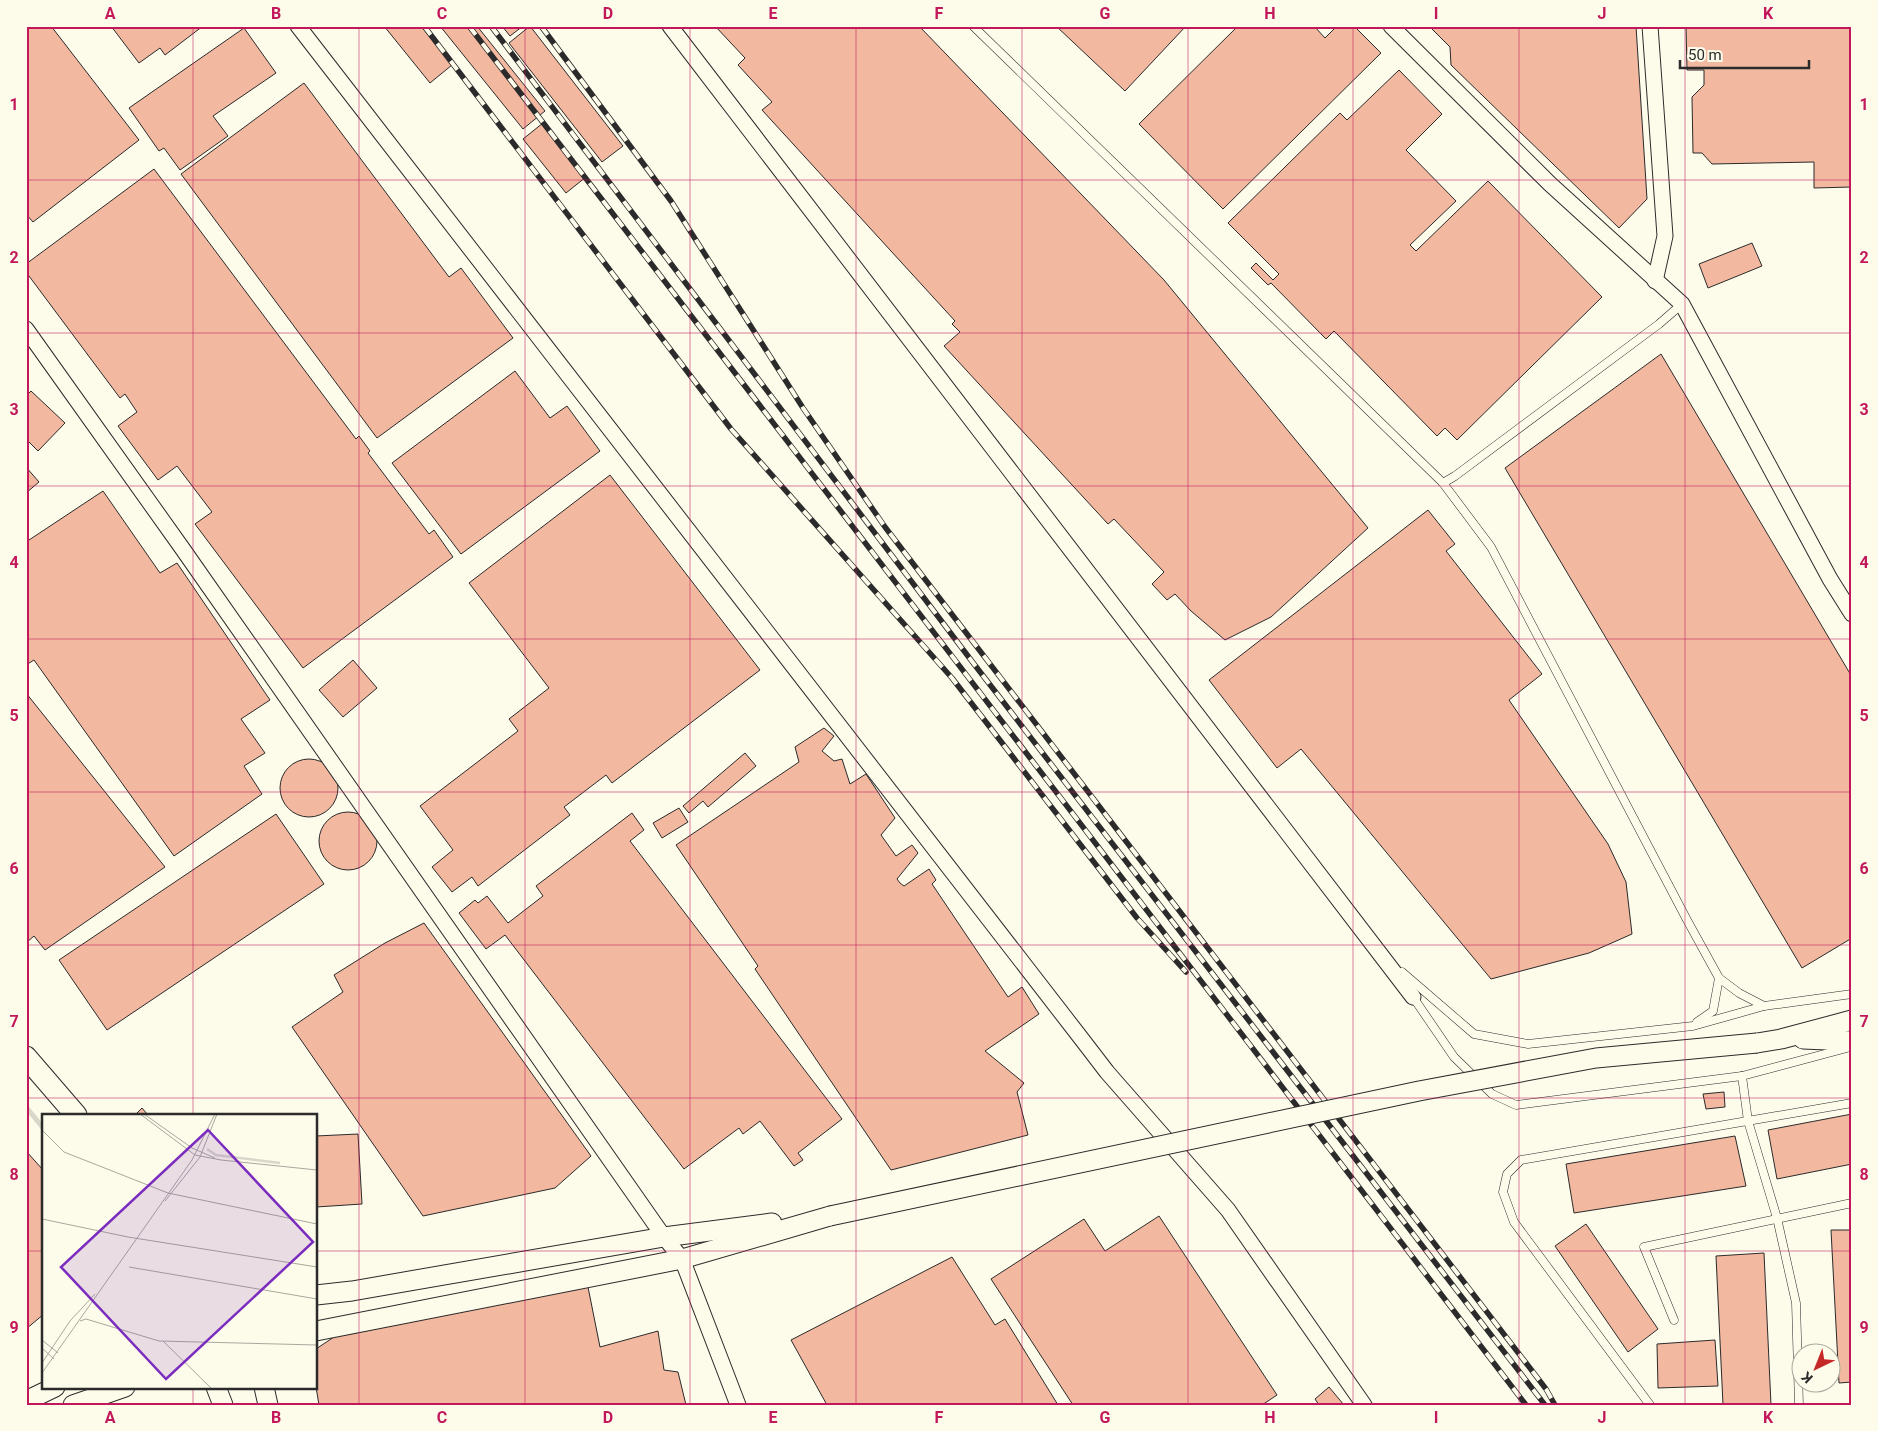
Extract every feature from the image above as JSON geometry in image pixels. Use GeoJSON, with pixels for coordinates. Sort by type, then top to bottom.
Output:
{"type":"FeatureCollection","features":[{"type":"Feature","properties":{"kind":"main road"},"geometry":{"type":"LineString","coordinates":[[26,1057],[75,1114]]}},
{"type":"Feature","properties":{"kind":"street"},"geometry":{"type":"LineString","coordinates":[[298,26],[1107,1072],[1228,1210],[1364,1405]]}},
{"type":"Feature","properties":{"kind":"street"},"geometry":{"type":"LineString","coordinates":[[670,26],[1414,998]]}},
{"type":"Feature","properties":{"kind":"street"},"geometry":{"type":"LineString","coordinates":[[1391,26],[1550,184],[1682,304],[1830,579],[1852,614]]}},
{"type":"Feature","properties":{"kind":"street"},"geometry":{"type":"LineString","coordinates":[[1650,26],[1666,236],[1655,280]]}},
{"type":"Feature","properties":{"kind":"street"},"geometry":{"type":"LineString","coordinates":[[26,329],[182,548],[664,1237],[682,1259],[738,1405]]}},
{"type":"Feature","properties":{"kind":"street"},"geometry":{"type":"LineString","coordinates":[[318,1331],[682,1259],[830,1216],[1428,1089],[1596,1058],[1782,1039],[1852,1020]]}},
{"type":"Feature","properties":{"kind":"street"},"geometry":{"type":"LineString","coordinates":[[1782,1039],[1852,1040]]}},
{"type":"Feature","properties":{"kind":"street"},"geometry":{"type":"LineString","coordinates":[[318,1295],[352,1291],[664,1237],[830,1216]]}},
{"type":"Feature","properties":{"kind":"street"},"geometry":{"type":"LineString","coordinates":[[26,1401],[53,1388]]}},
{"type":"Feature","properties":{"kind":"street"},"geometry":{"type":"LineString","coordinates":[[73,1405],[122,1388]]}},
{"type":"Feature","properties":{"kind":"street"},"geometry":{"type":"LineString","coordinates":[[216,1388],[223,1405]]}},
{"type":"Feature","properties":{"kind":"street"},"geometry":{"type":"LineString","coordinates":[[264,1388],[268,1405]]}},
{"type":"Feature","properties":{"kind":"lane"},"geometry":{"type":"LineString","coordinates":[[973,26],[1443,483],[1491,548],[1687,920],[1720,978],[1739,993],[1764,1006]]}},
{"type":"Feature","properties":{"kind":"lane"},"geometry":{"type":"LineString","coordinates":[[1443,483],[1456,476],[1644,336],[1682,304]]}},
{"type":"Feature","properties":{"kind":"lane"},"geometry":{"type":"LineString","coordinates":[[1377,950],[1425,994],[1474,1034],[1528,1044],[1693,1026],[1764,1006],[1852,994]]}},
{"type":"Feature","properties":{"kind":"lane"},"geometry":{"type":"LineString","coordinates":[[1693,1026],[1712,1011],[1720,978]]}},
{"type":"Feature","properties":{"kind":"lane"},"geometry":{"type":"LineString","coordinates":[[1414,998],[1454,1057],[1492,1094],[1516,1105],[1742,1076],[1852,1046]]}},
{"type":"Feature","properties":{"kind":"lane"},"geometry":{"type":"LineString","coordinates":[[1742,1076],[1748,1120],[1777,1218],[1796,1302],[1799,1405]]}},
{"type":"Feature","properties":{"kind":"lane"},"geometry":{"type":"LineString","coordinates":[[1650,1405],[1514,1222],[1503,1192],[1507,1174],[1521,1160],[1852,1103]]}},
{"type":"Feature","properties":{"kind":"lane"},"geometry":{"type":"LineString","coordinates":[[1674,1320],[1644,1247],[1852,1203]]}},
{"type":"Feature","properties":{"kind":"building"},"geometry":{"type":"Polygon","coordinates":[[[26,26],[51,26],[139,140],[33,222],[26,214],[26,26]]]}},
{"type":"Feature","properties":{"kind":"building"},"geometry":{"type":"Polygon","coordinates":[[[111,26],[203,26],[165,55],[160,48],[139,63],[111,26]]]}},
{"type":"Feature","properties":{"kind":"building"},"geometry":{"type":"Polygon","coordinates":[[[384,26],[421,26],[452,65],[430,83],[384,26]]]}},
{"type":"Feature","properties":{"kind":"building"},"geometry":{"type":"Polygon","coordinates":[[[440,26],[477,26],[545,111],[523,129],[440,26]]]}},
{"type":"Feature","properties":{"kind":"building"},"geometry":{"type":"Polygon","coordinates":[[[502,26],[523,26],[510,36],[502,26]]]}},
{"type":"Feature","properties":{"kind":"building"},"geometry":{"type":"Polygon","coordinates":[[[530,26],[623,146],[602,162],[509,43],[530,26]]]}},
{"type":"Feature","properties":{"kind":"building"},"geometry":{"type":"Polygon","coordinates":[[[715,26],[919,26],[1164,280],[1368,528],[1271,617],[1225,640],[1191,611],[1175,594],[1167,600],[1152,584],[1164,572],[1114,519],[1108,524],[944,346],[960,332],[952,324],[955,321],[762,110],[772,102],[738,65],[745,58],[715,26]]]}},
{"type":"Feature","properties":{"kind":"building"},"geometry":{"type":"Polygon","coordinates":[[[1056,26],[1186,26],[1125,91],[1056,26]]]}},
{"type":"Feature","properties":{"kind":"building"},"geometry":{"type":"Polygon","coordinates":[[[1238,26],[1314,26],[1325,38],[1337,26],[1354,26],[1381,53],[1223,209],[1139,124],[1238,26]]]}},
{"type":"Feature","properties":{"kind":"building"},"geometry":{"type":"Polygon","coordinates":[[[1429,26],[1636,26],[1647,199],[1619,228],[1451,65],[1450,47],[1429,26]]]}},
{"type":"Feature","properties":{"kind":"building"},"geometry":{"type":"Polygon","coordinates":[[[1686,26],[1852,26],[1852,187],[1814,188],[1814,162],[1712,164],[1702,153],[1693,153],[1692,97],[1704,85],[1704,70],[1687,70],[1686,26]]]}},
{"type":"Feature","properties":{"kind":"building"},"geometry":{"type":"Polygon","coordinates":[[[244,28],[276,73],[213,116],[228,136],[180,170],[164,148],[159,151],[129,108],[244,28]]]}},
{"type":"Feature","properties":{"kind":"building"},"geometry":{"type":"Polygon","coordinates":[[[1399,70],[1442,114],[1406,150],[1456,201],[1410,245],[1416,251],[1488,181],[1602,297],[1457,440],[1445,428],[1437,436],[1334,331],[1326,339],[1271,283],[1268,285],[1251,268],[1256,263],[1273,280],[1279,274],[1228,223],[1340,113],[1347,120],[1399,70]]]}},
{"type":"Feature","properties":{"kind":"building"},"geometry":{"type":"Polygon","coordinates":[[[304,83],[449,277],[461,268],[513,338],[377,438],[181,174],[304,83]]]}},
{"type":"Feature","properties":{"kind":"building"},"geometry":{"type":"Polygon","coordinates":[[[543,123],[586,177],[566,193],[523,139],[543,123]]]}},
{"type":"Feature","properties":{"kind":"building"},"geometry":{"type":"Polygon","coordinates":[[[154,169],[356,439],[359,436],[370,451],[368,453],[429,534],[434,530],[453,557],[303,668],[195,524],[212,512],[177,466],[158,480],[118,426],[137,412],[125,394],[120,398],[26,272],[26,264],[154,169]]]}},
{"type":"Feature","properties":{"kind":"building"},"geometry":{"type":"Polygon","coordinates":[[[1752,243],[1762,266],[1708,288],[1699,264],[1752,243]]]}},
{"type":"Feature","properties":{"kind":"building"},"geometry":{"type":"Polygon","coordinates":[[[1661,354],[1852,677],[1852,938],[1802,968],[1505,468],[1661,354]]]}},
{"type":"Feature","properties":{"kind":"building"},"geometry":{"type":"Polygon","coordinates":[[[515,371],[550,418],[567,406],[600,451],[461,554],[392,463],[515,371]]]}},
{"type":"Feature","properties":{"kind":"building"},"geometry":{"type":"Polygon","coordinates":[[[31,391],[65,423],[38,451],[26,439],[26,396],[31,391]]]}},
{"type":"Feature","properties":{"kind":"building"},"geometry":{"type":"Polygon","coordinates":[[[26,467],[39,482],[26,493],[26,467]]]}},
{"type":"Feature","properties":{"kind":"building"},"geometry":{"type":"Polygon","coordinates":[[[610,475],[760,670],[612,783],[606,775],[564,807],[570,815],[478,886],[472,877],[452,892],[432,867],[453,850],[420,806],[518,731],[509,719],[549,688],[469,583],[610,475]]]}},
{"type":"Feature","properties":{"kind":"building"},"geometry":{"type":"Polygon","coordinates":[[[103,491],[160,573],[177,563],[270,700],[241,719],[265,753],[244,766],[262,794],[174,856],[34,660],[26,665],[26,542],[103,491]]]}},
{"type":"Feature","properties":{"kind":"building"},"geometry":{"type":"Polygon","coordinates":[[[1428,510],[1455,544],[1446,551],[1542,674],[1509,700],[1608,844],[1626,882],[1632,934],[1589,953],[1491,979],[1301,749],[1277,768],[1209,680],[1428,510]]]}},
{"type":"Feature","properties":{"kind":"building"},"geometry":{"type":"Polygon","coordinates":[[[353,660],[377,688],[343,717],[319,690],[353,660]]]}},
{"type":"Feature","properties":{"kind":"building"},"geometry":{"type":"Polygon","coordinates":[[[26,693],[165,867],[45,950],[34,936],[26,943],[26,693]]]}},
{"type":"Feature","properties":{"kind":"building"},"geometry":{"type":"Polygon","coordinates":[[[824,728],[834,736],[822,751],[834,761],[842,759],[850,784],[866,774],[895,818],[881,835],[896,856],[912,845],[918,853],[897,879],[900,883],[904,886],[929,869],[936,880],[932,884],[1008,997],[1022,987],[1039,1014],[985,1051],[1024,1083],[1017,1092],[1028,1135],[891,1170],[755,969],[758,966],[676,845],[799,762],[795,747],[824,728]]]}},
{"type":"Feature","properties":{"kind":"building"},"geometry":{"type":"Polygon","coordinates":[[[745,753],[756,766],[708,807],[703,801],[689,813],[683,806],[745,753]]]}},
{"type":"Feature","properties":{"kind":"building"},"geometry":{"type":"Polygon","coordinates":[[[309,759],[320,761],[333,772],[338,788],[336,799],[325,812],[309,817],[298,815],[285,804],[280,788],[282,777],[293,764],[309,759]]]}},
{"type":"Feature","properties":{"kind":"building"},"geometry":{"type":"Polygon","coordinates":[[[679,808],[688,822],[662,838],[653,823],[679,808]]]}},
{"type":"Feature","properties":{"kind":"building"},"geometry":{"type":"Polygon","coordinates":[[[348,812],[364,817],[372,825],[377,841],[372,857],[364,865],[348,870],[332,865],[324,857],[319,841],[324,825],[332,817],[348,812]]]}},
{"type":"Feature","properties":{"kind":"building"},"geometry":{"type":"Polygon","coordinates":[[[632,813],[644,830],[630,841],[842,1119],[798,1153],[803,1160],[794,1166],[760,1121],[743,1134],[739,1128],[684,1169],[505,935],[486,949],[459,913],[475,900],[478,903],[487,896],[508,923],[543,896],[536,886],[632,813]]]}},
{"type":"Feature","properties":{"kind":"building"},"geometry":{"type":"Polygon","coordinates":[[[276,814],[324,884],[107,1030],[59,960],[276,814]]]}},
{"type":"Feature","properties":{"kind":"building"},"geometry":{"type":"Polygon","coordinates":[[[424,923],[591,1156],[555,1188],[423,1216],[292,1027],[343,992],[334,975],[385,943],[424,923]]]}},
{"type":"Feature","properties":{"kind":"building"},"geometry":{"type":"Polygon","coordinates":[[[1724,1092],[1725,1107],[1706,1109],[1703,1094],[1724,1092]]]}},
{"type":"Feature","properties":{"kind":"building"},"geometry":{"type":"Polygon","coordinates":[[[142,1108],[147,1114],[136,1114],[142,1108]]]}},
{"type":"Feature","properties":{"kind":"building"},"geometry":{"type":"Polygon","coordinates":[[[1852,1114],[1852,1164],[1777,1179],[1768,1130],[1852,1114]]]}},
{"type":"Feature","properties":{"kind":"building"},"geometry":{"type":"Polygon","coordinates":[[[358,1134],[362,1204],[318,1207],[318,1136],[358,1134]]]}},
{"type":"Feature","properties":{"kind":"building"},"geometry":{"type":"Polygon","coordinates":[[[1735,1136],[1746,1186],[1574,1213],[1566,1164],[1735,1136]]]}},
{"type":"Feature","properties":{"kind":"building"},"geometry":{"type":"Polygon","coordinates":[[[26,1151],[42,1169],[42,1316],[26,1329],[26,1151]]]}},
{"type":"Feature","properties":{"kind":"building"},"geometry":{"type":"Polygon","coordinates":[[[1159,1216],[1277,1395],[1262,1405],[1073,1405],[991,1279],[1084,1219],[1105,1251],[1159,1216]]]}},
{"type":"Feature","properties":{"kind":"building"},"geometry":{"type":"Polygon","coordinates":[[[1586,1224],[1658,1329],[1628,1352],[1555,1246],[1586,1224]]]}},
{"type":"Feature","properties":{"kind":"building"},"geometry":{"type":"Polygon","coordinates":[[[1831,1230],[1852,1230],[1852,1382],[1840,1383],[1840,1344],[1837,1344],[1831,1230]]]}},
{"type":"Feature","properties":{"kind":"building"},"geometry":{"type":"Polygon","coordinates":[[[1764,1253],[1771,1405],[1723,1405],[1716,1256],[1764,1253]]]}},
{"type":"Feature","properties":{"kind":"building"},"geometry":{"type":"Polygon","coordinates":[[[952,1257],[995,1325],[1005,1319],[1058,1405],[827,1405],[791,1340],[952,1257]]]}},
{"type":"Feature","properties":{"kind":"building"},"geometry":{"type":"Polygon","coordinates":[[[588,1287],[600,1347],[658,1331],[664,1370],[678,1372],[686,1405],[319,1405],[316,1388],[318,1388],[318,1348],[334,1337],[588,1287]]]}},
{"type":"Feature","properties":{"kind":"building"},"geometry":{"type":"Polygon","coordinates":[[[1715,1340],[1718,1386],[1658,1388],[1657,1344],[1715,1340]]]}},
{"type":"Feature","properties":{"kind":"building"},"geometry":{"type":"Polygon","coordinates":[[[1329,1387],[1344,1405],[1319,1405],[1315,1399],[1329,1387]]]}},
{"type":"Feature","properties":{"kind":"waterway"},"geometry":{"type":"LineString","coordinates":[[26,1107],[42,1127]]}},
{"type":"Feature","properties":{"kind":"railway"},"geometry":{"type":"LineString","coordinates":[[424,26],[731,429],[952,678],[1137,918],[1186,972]]}},
{"type":"Feature","properties":{"kind":"railway"},"geometry":{"type":"LineString","coordinates":[[469,26],[1526,1405]]}},
{"type":"Feature","properties":{"kind":"railway"},"geometry":{"type":"LineString","coordinates":[[491,26],[974,664],[1545,1405]]}},
{"type":"Feature","properties":{"kind":"railway"},"geometry":{"type":"LineString","coordinates":[[541,26],[671,201],[803,408],[885,527],[1546,1389],[1555,1405]]}}]}
